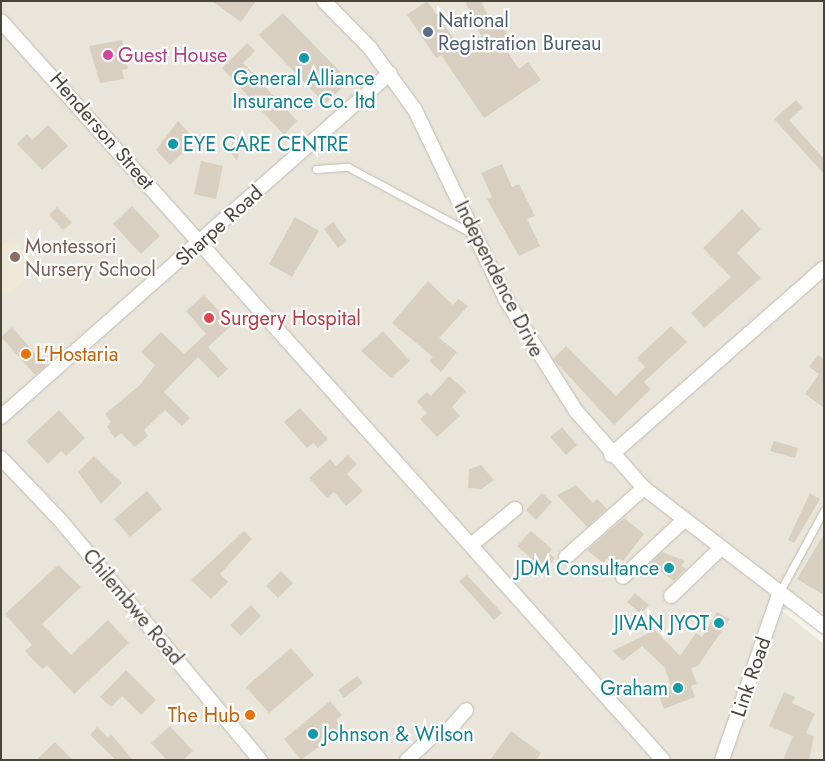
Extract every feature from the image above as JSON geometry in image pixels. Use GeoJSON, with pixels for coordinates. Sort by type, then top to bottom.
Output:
{"type":"FeatureCollection","features":[{"type":"Feature","properties":{"kind":"street","name":"Independence Drive"},"geometry":{"type":"LineString","coordinates":[[324,1],[390,73],[434,147],[474,234],[538,357],[611,455],[644,488],[779,594],[824,626]]}},
{"type":"Feature","properties":{"kind":"street","name":"Henderson Street"},"geometry":{"type":"LineString","coordinates":[[1,21],[54,75],[199,244],[663,760]]}},
{"type":"Feature","properties":{"kind":"street","name":"Sharpe Road"},"geometry":{"type":"LineString","coordinates":[[1,417],[199,244],[390,73]]}},
{"type":"Feature","properties":{"kind":"street"},"geometry":{"type":"LineString","coordinates":[[611,455],[824,268]]}},
{"type":"Feature","properties":{"kind":"street","name":"Chilembwe Road"},"geometry":{"type":"LineString","coordinates":[[1,458],[62,521],[260,760]]}},
{"type":"Feature","properties":{"kind":"street"},"geometry":{"type":"LineString","coordinates":[[566,557],[644,488]]}},
{"type":"Feature","properties":{"kind":"street"},"geometry":{"type":"LineString","coordinates":[[471,545],[515,509]]}},
{"type":"Feature","properties":{"kind":"street"},"geometry":{"type":"LineString","coordinates":[[622,577],[684,520]]}},
{"type":"Feature","properties":{"kind":"street"},"geometry":{"type":"LineString","coordinates":[[671,596],[720,548]]}},
{"type":"Feature","properties":{"kind":"street","name":"Link Road"},"geometry":{"type":"LineString","coordinates":[[722,760],[779,594]]}},
{"type":"Feature","properties":{"kind":"street"},"geometry":{"type":"LineString","coordinates":[[407,760],[436,733],[447,732],[466,710]]}},
{"type":"Feature","properties":{"kind":"lane"},"geometry":{"type":"LineString","coordinates":[[316,169],[348,166],[474,234]]}},
{"type":"Feature","properties":{"kind":"lane"},"geometry":{"type":"LineString","coordinates":[[779,594],[824,510]]}},
{"type":"Feature","properties":{"kind":"shaded area"},"geometry":{"type":"Polygon","coordinates":[[[1,1],[824,1],[824,613],[780,609],[824,644],[824,760],[1,760],[1,1]]]}},
{"type":"Feature","properties":{"kind":"shaded area","name":"Montessori Nursery School"},"geometry":{"type":"Polygon","coordinates":[[[12,238],[38,268],[6,296],[1,290],[1,247],[12,238]]]}},
{"type":"Feature","properties":{"kind":"building"},"geometry":{"type":"Polygon","coordinates":[[[212,1],[256,1],[241,22],[212,1]]]}},
{"type":"Feature","properties":{"kind":"building"},"geometry":{"type":"Polygon","coordinates":[[[427,1],[463,51],[482,38],[465,1],[481,1],[495,30],[501,25],[511,39],[503,45],[519,69],[528,62],[541,80],[484,118],[441,55],[436,58],[407,15],[427,1]]]}},
{"type":"Feature","properties":{"kind":"building","name":"General Alliance Insurance Co. ltd"},"geometry":{"type":"Polygon","coordinates":[[[283,13],[349,81],[325,104],[259,35],[283,13]]]}},
{"type":"Feature","properties":{"kind":"building","name":"Guest House"},"geometry":{"type":"Polygon","coordinates":[[[122,40],[128,69],[122,70],[124,79],[100,83],[89,46],[122,40]]]}},
{"type":"Feature","properties":{"kind":"building","name":"General Alliance Insurance Co. ltd"},"geometry":{"type":"Polygon","coordinates":[[[247,43],[255,51],[243,63],[297,121],[284,135],[222,68],[247,43]]]}},
{"type":"Feature","properties":{"kind":"building"},"geometry":{"type":"Polygon","coordinates":[[[796,100],[803,108],[789,120],[824,159],[824,174],[774,119],[796,100]]]}},
{"type":"Feature","properties":{"kind":"building","name":"EYE CARE CENTRE"},"geometry":{"type":"Polygon","coordinates":[[[178,121],[190,134],[182,141],[188,147],[170,165],[156,150],[178,121]]]}},
{"type":"Feature","properties":{"kind":"building"},"geometry":{"type":"Polygon","coordinates":[[[48,125],[68,146],[42,170],[17,144],[27,134],[32,140],[48,125]]]}},
{"type":"Feature","properties":{"kind":"building"},"geometry":{"type":"Polygon","coordinates":[[[234,136],[243,139],[237,161],[230,152],[234,136]]]}},
{"type":"Feature","properties":{"kind":"building"},"geometry":{"type":"Polygon","coordinates":[[[201,161],[223,166],[216,199],[194,194],[201,161]]]}},
{"type":"Feature","properties":{"kind":"building"},"geometry":{"type":"Polygon","coordinates":[[[502,164],[512,187],[519,184],[535,216],[527,219],[540,246],[519,256],[487,199],[492,197],[481,173],[502,164]]]}},
{"type":"Feature","properties":{"kind":"building"},"geometry":{"type":"Polygon","coordinates":[[[132,206],[160,236],[141,254],[113,224],[132,206]]]}},
{"type":"Feature","properties":{"kind":"building"},"geometry":{"type":"Polygon","coordinates":[[[57,207],[72,223],[63,230],[49,215],[57,207]]]}},
{"type":"Feature","properties":{"kind":"building"},"geometry":{"type":"Polygon","coordinates":[[[742,209],[761,229],[737,253],[761,278],[704,328],[691,313],[731,277],[703,248],[742,209]]]}},
{"type":"Feature","properties":{"kind":"building"},"geometry":{"type":"Polygon","coordinates":[[[295,217],[319,231],[292,277],[269,264],[295,217]]]}},
{"type":"Feature","properties":{"kind":"building"},"geometry":{"type":"Polygon","coordinates":[[[333,222],[347,241],[338,248],[324,229],[333,222]]]}},
{"type":"Feature","properties":{"kind":"building"},"geometry":{"type":"Polygon","coordinates":[[[428,281],[453,305],[458,299],[468,306],[439,338],[457,352],[441,372],[429,361],[433,357],[392,323],[428,281]]]}},
{"type":"Feature","properties":{"kind":"building"},"geometry":{"type":"Polygon","coordinates":[[[204,295],[232,325],[208,347],[228,369],[218,378],[198,357],[164,392],[190,418],[182,426],[165,410],[144,430],[148,436],[135,447],[121,433],[115,438],[107,427],[111,422],[105,414],[140,385],[155,365],[141,352],[161,332],[184,354],[206,334],[186,311],[204,295]]]}},
{"type":"Feature","properties":{"kind":"building"},"geometry":{"type":"Polygon","coordinates":[[[671,326],[687,342],[644,382],[651,389],[614,425],[553,359],[566,346],[616,396],[645,367],[637,358],[671,326]]]}},
{"type":"Feature","properties":{"kind":"building","name":"L'Hostaria"},"geometry":{"type":"Polygon","coordinates":[[[12,327],[46,366],[35,375],[1,337],[12,327]]]}},
{"type":"Feature","properties":{"kind":"building"},"geometry":{"type":"Polygon","coordinates":[[[383,331],[410,361],[391,378],[361,351],[383,331]]]}},
{"type":"Feature","properties":{"kind":"building"},"geometry":{"type":"Polygon","coordinates":[[[818,355],[824,359],[824,408],[805,394],[819,374],[809,367],[818,355]]]}},
{"type":"Feature","properties":{"kind":"building"},"geometry":{"type":"Polygon","coordinates":[[[449,376],[466,391],[452,407],[460,416],[437,437],[420,419],[427,413],[417,401],[427,392],[431,396],[449,376]]]}},
{"type":"Feature","properties":{"kind":"building"},"geometry":{"type":"Polygon","coordinates":[[[300,408],[328,439],[318,448],[313,443],[307,448],[284,422],[300,408]]]}},
{"type":"Feature","properties":{"kind":"building"},"geometry":{"type":"Polygon","coordinates":[[[59,410],[85,438],[66,456],[61,451],[48,464],[26,441],[59,410]]]}},
{"type":"Feature","properties":{"kind":"building"},"geometry":{"type":"Polygon","coordinates":[[[562,427],[577,445],[566,455],[550,437],[562,427]]]}},
{"type":"Feature","properties":{"kind":"building"},"geometry":{"type":"Polygon","coordinates":[[[774,441],[798,448],[795,458],[770,451],[774,441]]]}},
{"type":"Feature","properties":{"kind":"building"},"geometry":{"type":"Polygon","coordinates":[[[348,455],[357,464],[347,474],[363,491],[346,506],[334,492],[327,498],[309,478],[330,459],[336,466],[348,455]]]}},
{"type":"Feature","properties":{"kind":"building"},"geometry":{"type":"Polygon","coordinates":[[[94,456],[122,483],[101,504],[78,472],[94,456]]]}},
{"type":"Feature","properties":{"kind":"building"},"geometry":{"type":"Polygon","coordinates":[[[481,465],[494,480],[481,489],[468,488],[469,469],[481,465]]]}},
{"type":"Feature","properties":{"kind":"building"},"geometry":{"type":"Polygon","coordinates":[[[576,485],[593,503],[597,499],[607,509],[587,527],[557,495],[576,485]]]}},
{"type":"Feature","properties":{"kind":"building"},"geometry":{"type":"Polygon","coordinates":[[[147,491],[162,509],[130,537],[114,519],[147,491]]]}},
{"type":"Feature","properties":{"kind":"building"},"geometry":{"type":"Polygon","coordinates":[[[542,493],[552,502],[536,520],[526,510],[542,493]]]}},
{"type":"Feature","properties":{"kind":"building"},"geometry":{"type":"Polygon","coordinates":[[[810,493],[820,499],[794,543],[788,540],[810,493]]]}},
{"type":"Feature","properties":{"kind":"building"},"geometry":{"type":"Polygon","coordinates":[[[624,518],[644,534],[623,561],[620,559],[615,565],[607,559],[603,563],[587,550],[624,518]]]}},
{"type":"Feature","properties":{"kind":"building"},"geometry":{"type":"Polygon","coordinates":[[[244,531],[252,539],[220,574],[228,582],[211,599],[191,580],[244,531]]]}},
{"type":"Feature","properties":{"kind":"building"},"geometry":{"type":"Polygon","coordinates":[[[531,531],[552,549],[549,553],[555,558],[545,570],[517,546],[531,531]]]}},
{"type":"Feature","properties":{"kind":"building"},"geometry":{"type":"Polygon","coordinates":[[[824,534],[824,595],[797,579],[824,534]]]}},
{"type":"Feature","properties":{"kind":"building","name":"JDM Consultance"},"geometry":{"type":"Polygon","coordinates":[[[662,552],[685,561],[681,566],[686,569],[674,581],[650,564],[662,552]]]}},
{"type":"Feature","properties":{"kind":"building"},"geometry":{"type":"Polygon","coordinates":[[[58,565],[81,587],[42,624],[71,655],[108,620],[129,643],[74,694],[47,665],[42,669],[25,651],[32,645],[5,614],[58,565]]]}},
{"type":"Feature","properties":{"kind":"building"},"geometry":{"type":"Polygon","coordinates":[[[281,571],[293,583],[278,598],[266,586],[281,571]]]}},
{"type":"Feature","properties":{"kind":"building"},"geometry":{"type":"Polygon","coordinates":[[[467,575],[502,613],[494,620],[459,581],[467,575]]]}},
{"type":"Feature","properties":{"kind":"building"},"geometry":{"type":"Polygon","coordinates":[[[635,593],[649,605],[641,614],[627,602],[635,593]]]}},
{"type":"Feature","properties":{"kind":"building"},"geometry":{"type":"Polygon","coordinates":[[[251,605],[261,616],[241,636],[230,625],[251,605]]]}},
{"type":"Feature","properties":{"kind":"building"},"geometry":{"type":"Polygon","coordinates":[[[717,612],[730,619],[698,666],[691,668],[697,684],[691,686],[695,697],[664,709],[657,691],[671,686],[665,668],[642,646],[623,661],[612,651],[655,630],[680,656],[696,633],[702,637],[717,612]]]}},
{"type":"Feature","properties":{"kind":"building"},"geometry":{"type":"Polygon","coordinates":[[[291,648],[314,675],[269,713],[246,687],[291,648]]]}},
{"type":"Feature","properties":{"kind":"building"},"geometry":{"type":"Polygon","coordinates":[[[126,670],[156,700],[141,715],[122,696],[111,707],[100,697],[126,670]]]}},
{"type":"Feature","properties":{"kind":"building"},"geometry":{"type":"Polygon","coordinates":[[[357,676],[363,683],[344,698],[338,690],[357,676]]]}},
{"type":"Feature","properties":{"kind":"building"},"geometry":{"type":"Polygon","coordinates":[[[784,692],[795,697],[792,703],[815,714],[806,733],[814,736],[809,760],[783,760],[793,736],[769,726],[784,692]]]}},
{"type":"Feature","properties":{"kind":"building","name":"Johnson & Wilson"},"geometry":{"type":"Polygon","coordinates":[[[330,701],[342,715],[336,720],[343,729],[301,760],[284,739],[330,701]]]}},
{"type":"Feature","properties":{"kind":"building"},"geometry":{"type":"Polygon","coordinates":[[[170,726],[193,751],[183,760],[167,760],[151,743],[170,726]]]}},
{"type":"Feature","properties":{"kind":"building"},"geometry":{"type":"Polygon","coordinates":[[[97,727],[108,737],[111,734],[133,760],[116,760],[90,735],[97,727]]]}},
{"type":"Feature","properties":{"kind":"building"},"geometry":{"type":"Polygon","coordinates":[[[511,731],[541,753],[536,760],[490,760],[511,731]]]}},
{"type":"Feature","properties":{"kind":"building"},"geometry":{"type":"Polygon","coordinates":[[[55,742],[73,760],[36,760],[55,742]]]}},
{"type":"Feature","properties":{"kind":"place","name":"National Registration Bureau"},"geometry":{"type":"Point","coordinates":[428,32]}},
{"type":"Feature","properties":{"kind":"place","name":"Guest House"},"geometry":{"type":"Point","coordinates":[108,55]}},
{"type":"Feature","properties":{"kind":"place","name":"General Alliance Insurance Co. ltd"},"geometry":{"type":"Point","coordinates":[304,58]}},
{"type":"Feature","properties":{"kind":"place","name":"EYE CARE CENTRE"},"geometry":{"type":"Point","coordinates":[173,144]}},
{"type":"Feature","properties":{"kind":"place","name":"Montessori Nursery School"},"geometry":{"type":"Point","coordinates":[15,257]}},
{"type":"Feature","properties":{"kind":"place","name":"Surgery Hospital"},"geometry":{"type":"Point","coordinates":[209,318]}},
{"type":"Feature","properties":{"kind":"place","name":"L'Hostaria"},"geometry":{"type":"Point","coordinates":[26,354]}},
{"type":"Feature","properties":{"kind":"place","name":"JDM Consultance"},"geometry":{"type":"Point","coordinates":[669,568]}},
{"type":"Feature","properties":{"kind":"place","name":"JIVAN JYOT"},"geometry":{"type":"Point","coordinates":[719,623]}},
{"type":"Feature","properties":{"kind":"place","name":"Graham"},"geometry":{"type":"Point","coordinates":[678,688]}},
{"type":"Feature","properties":{"kind":"place","name":"The Hub"},"geometry":{"type":"Point","coordinates":[250,715]}},
{"type":"Feature","properties":{"kind":"place","name":"Johnson & Wilson"},"geometry":{"type":"Point","coordinates":[313,734]}}]}
